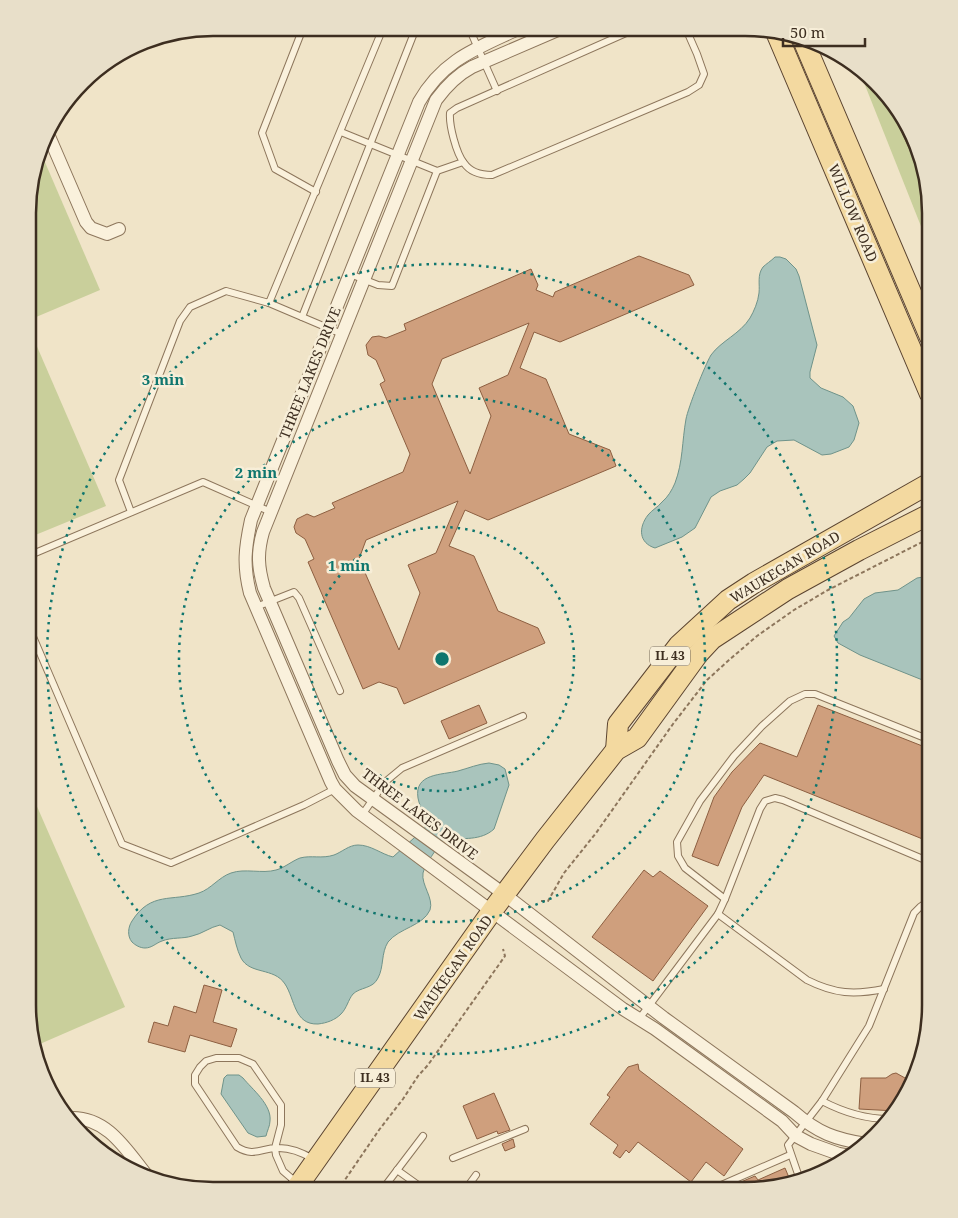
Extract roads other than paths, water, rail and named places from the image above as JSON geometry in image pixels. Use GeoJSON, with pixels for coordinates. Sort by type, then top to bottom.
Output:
{"type":"FeatureCollection","features":[{"type":"Feature","properties":{"kind":"main road","name":"WILLOW ROAD"},"geometry":{"type":"LineString","coordinates":[[779,40],[922,375]]}},
{"type":"Feature","properties":{"kind":"main road","name":"WILLOW ROAD"},"geometry":{"type":"LineString","coordinates":[[806,48],[922,318]]}},
{"type":"Feature","properties":{"kind":"main road","name":"WAUKEGAN ROAD"},"geometry":{"type":"LineString","coordinates":[[616,750],[618,724],[678,645],[728,600],[754,583],[922,488]]}},
{"type":"Feature","properties":{"kind":"main road","name":"WAUKEGAN ROAD"},"geometry":{"type":"LineString","coordinates":[[301,1182],[504,894],[616,750],[637,738],[698,654],[712,640],[788,589],[922,518]]}},
{"type":"Feature","properties":{"kind":"street","name":"THREE LAKES DRIVE"},"geometry":{"type":"LineString","coordinates":[[502,36],[450,64],[433,80],[419,102],[251,520],[244,558],[246,579],[256,607],[335,789],[362,814],[399,842],[623,1009],[782,1121],[796,1136]]}},
{"type":"Feature","properties":{"kind":"street","name":"THREE LAKES DRIVE"},"geometry":{"type":"LineString","coordinates":[[541,36],[460,73],[444,90],[431,110],[271,512],[258,548],[260,573],[270,601],[345,775],[355,786],[504,894],[664,1018],[794,1112],[806,1123],[816,1130],[831,1136],[855,1142]]}},
{"type":"Feature","properties":{"kind":"street"},"geometry":{"type":"LineString","coordinates":[[52,142],[86,222],[91,228],[107,234],[119,229]]}},
{"type":"Feature","properties":{"kind":"street"},"geometry":{"type":"LineString","coordinates":[[78,1118],[99,1125],[116,1136],[138,1165]]}},
{"type":"Feature","properties":{"kind":"street"},"geometry":{"type":"LineString","coordinates":[[796,1136],[840,1154]]}},
{"type":"Feature","properties":{"kind":"lane"},"geometry":{"type":"LineString","coordinates":[[619,36],[450,113],[452,134],[463,162],[482,175],[492,176],[688,92],[699,85],[704,74],[689,36]]}},
{"type":"Feature","properties":{"kind":"lane"},"geometry":{"type":"LineString","coordinates":[[300,37],[262,133],[276,169],[316,192]]}},
{"type":"Feature","properties":{"kind":"lane"},"geometry":{"type":"LineString","coordinates":[[269,303],[379,37]]}},
{"type":"Feature","properties":{"kind":"lane"},"geometry":{"type":"LineString","coordinates":[[302,317],[413,37]]}},
{"type":"Feature","properties":{"kind":"lane"},"geometry":{"type":"LineString","coordinates":[[473,37],[497,91]]}},
{"type":"Feature","properties":{"kind":"lane"},"geometry":{"type":"LineString","coordinates":[[341,132],[437,171],[463,162]]}},
{"type":"Feature","properties":{"kind":"lane"},"geometry":{"type":"LineString","coordinates":[[350,274],[378,285],[392,286],[437,171]]}},
{"type":"Feature","properties":{"kind":"lane"},"geometry":{"type":"LineString","coordinates":[[131,512],[119,480],[180,321],[190,307],[226,291],[269,303],[342,334]]}},
{"type":"Feature","properties":{"kind":"lane"},"geometry":{"type":"LineString","coordinates":[[36,553],[203,482],[271,512]]}},
{"type":"Feature","properties":{"kind":"lane"},"geometry":{"type":"LineString","coordinates":[[256,607],[294,592],[299,598],[340,691]]}},
{"type":"Feature","properties":{"kind":"lane"},"geometry":{"type":"LineString","coordinates":[[36,643],[122,844],[171,862],[304,805],[335,789]]}},
{"type":"Feature","properties":{"kind":"lane"},"geometry":{"type":"LineString","coordinates":[[725,899],[685,868],[678,856],[677,842],[700,801],[734,756],[762,726],[790,701],[805,694],[815,694],[921,737]]}},
{"type":"Feature","properties":{"kind":"lane"},"geometry":{"type":"LineString","coordinates":[[362,814],[385,782],[402,768],[524,716]]}},
{"type":"Feature","properties":{"kind":"lane"},"geometry":{"type":"LineString","coordinates":[[639,1019],[718,914],[760,809],[765,801],[770,798],[783,800],[921,858]]}},
{"type":"Feature","properties":{"kind":"lane"},"geometry":{"type":"LineString","coordinates":[[798,1173],[788,1145],[822,1102],[868,1026],[914,913],[921,905]]}},
{"type":"Feature","properties":{"kind":"lane"},"geometry":{"type":"LineString","coordinates":[[718,914],[807,980],[821,987],[854,993],[884,989]]}},
{"type":"Feature","properties":{"kind":"lane"},"geometry":{"type":"LineString","coordinates":[[292,1182],[283,1171],[276,1155],[275,1148],[281,1125],[281,1105],[253,1064],[239,1058],[216,1058],[206,1061],[195,1075],[195,1084],[237,1147],[252,1153],[275,1148],[281,1147],[300,1152],[316,1160]]}},
{"type":"Feature","properties":{"kind":"lane"},"geometry":{"type":"LineString","coordinates":[[822,1102],[851,1114],[880,1118]]}},
{"type":"Feature","properties":{"kind":"lane"},"geometry":{"type":"LineString","coordinates":[[453,1158],[524,1129]]}},
{"type":"Feature","properties":{"kind":"lane"},"geometry":{"type":"LineString","coordinates":[[388,1182],[422,1136]]}},
{"type":"Feature","properties":{"kind":"lane"},"geometry":{"type":"LineString","coordinates":[[730,1181],[790,1155]]}},
{"type":"Feature","properties":{"kind":"lane"},"geometry":{"type":"LineString","coordinates":[[397,1170],[413,1182]]}},
{"type":"Feature","properties":{"kind":"lane"},"geometry":{"type":"LineString","coordinates":[[472,1182],[476,1175]]}},
{"type":"Feature","properties":{"kind":"water"},"geometry":{"type":"Polygon","coordinates":[[[775,257],[786,259],[796,269],[799,276],[817,345],[810,378],[821,388],[843,397],[853,406],[859,423],[854,440],[849,447],[831,454],[822,455],[794,440],[777,441],[767,447],[750,473],[737,485],[720,491],[711,497],[695,528],[682,537],[655,548],[650,546],[643,539],[643,525],[648,515],[668,496],[675,483],[681,459],[686,419],[701,377],[715,350],[741,329],[750,318],[758,300],[761,270],[775,257]]]}},
{"type":"Feature","properties":{"kind":"water"},"geometry":{"type":"Polygon","coordinates":[[[922,577],[921,680],[860,655],[838,643],[834,636],[843,622],[849,618],[864,599],[875,593],[898,590],[917,578],[922,577]]]}},
{"type":"Feature","properties":{"kind":"water"},"geometry":{"type":"Polygon","coordinates":[[[489,763],[499,765],[505,769],[509,785],[494,829],[478,837],[442,840],[423,873],[431,905],[427,915],[422,920],[398,933],[388,942],[384,951],[380,974],[376,982],[353,994],[343,1012],[333,1020],[318,1024],[304,1020],[296,1010],[285,984],[275,975],[250,967],[245,963],[238,952],[233,932],[220,925],[196,935],[166,940],[147,948],[138,946],[130,940],[129,929],[131,923],[147,905],[162,899],[199,893],[231,873],[276,870],[300,858],[330,856],[355,845],[367,846],[393,857],[425,828],[424,817],[418,798],[420,784],[437,775],[489,763]]]}},
{"type":"Feature","properties":{"kind":"water"},"geometry":{"type":"Polygon","coordinates":[[[227,1075],[239,1075],[265,1103],[270,1115],[266,1136],[257,1137],[248,1133],[221,1094],[224,1078],[227,1075]]]}}]}
